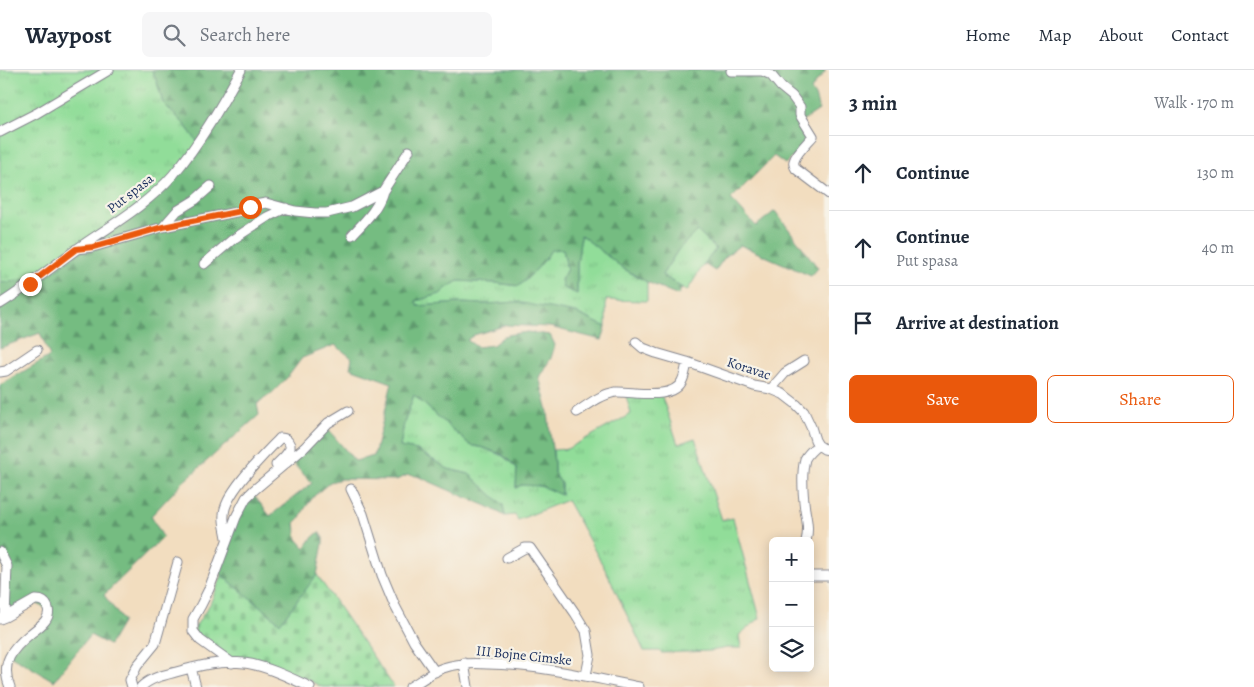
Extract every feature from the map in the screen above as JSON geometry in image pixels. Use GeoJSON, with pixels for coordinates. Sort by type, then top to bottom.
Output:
{"type":"FeatureCollection","features":[{"type":"Feature","properties":{"kind":"street"},"geometry":{"type":"LineString","coordinates":[[0,132],[37,113],[108,70]]}},
{"type":"Feature","properties":{"kind":"street","name":"Put spasa"},"geometry":{"type":"LineString","coordinates":[[0,304],[142,203],[172,176],[187,158],[213,119],[242,70]]}},
{"type":"Feature","properties":{"kind":"street"},"geometry":{"type":"LineString","coordinates":[[731,71],[762,72],[771,75],[792,96],[800,107],[800,115],[813,136],[794,160],[794,165],[796,169],[829,194]]}},
{"type":"Feature","properties":{"kind":"street"},"geometry":{"type":"LineString","coordinates":[[352,235],[375,208],[383,191],[408,151]]}},
{"type":"Feature","properties":{"kind":"street"},"geometry":{"type":"LineString","coordinates":[[163,227],[177,211],[195,200],[211,186]]}},
{"type":"Feature","properties":{"kind":"street"},"geometry":{"type":"LineString","coordinates":[[76,249],[93,247],[163,227],[241,211],[261,203],[305,213],[327,213],[352,207],[383,191]]}},
{"type":"Feature","properties":{"kind":"street"},"geometry":{"type":"LineString","coordinates":[[204,264],[232,240],[286,208]]}},
{"type":"Feature","properties":{"kind":"street","name":"Koravac"},"geometry":{"type":"LineString","coordinates":[[636,342],[649,351],[688,362],[782,394],[804,412],[818,445]]}},
{"type":"Feature","properties":{"kind":"street"},"geometry":{"type":"LineString","coordinates":[[0,372],[6,371],[37,350]]}},
{"type":"Feature","properties":{"kind":"street"},"geometry":{"type":"LineString","coordinates":[[577,412],[592,402],[614,392],[651,394],[673,390],[682,381],[688,362]]}},
{"type":"Feature","properties":{"kind":"street"},"geometry":{"type":"LineString","coordinates":[[771,389],[785,373],[804,362]]}},
{"type":"Feature","properties":{"kind":"street"},"geometry":{"type":"LineString","coordinates":[[266,478],[304,448],[328,423],[348,411]]}},
{"type":"Feature","properties":{"kind":"street"},"geometry":{"type":"LineString","coordinates":[[228,538],[224,514],[228,498],[280,438],[287,440],[290,449],[266,478],[246,498],[236,517],[209,589],[193,619],[193,631],[200,640],[232,663]]}},
{"type":"Feature","properties":{"kind":"street"},"geometry":{"type":"LineString","coordinates":[[807,537],[808,526],[803,492],[806,459],[818,445],[829,450]]}},
{"type":"Feature","properties":{"kind":"street"},"geometry":{"type":"LineString","coordinates":[[351,489],[363,514],[382,575],[395,606],[414,642],[435,672]]}},
{"type":"Feature","properties":{"kind":"street"},"geometry":{"type":"LineString","coordinates":[[507,558],[525,548],[530,548],[564,597],[586,631],[590,655],[586,675]]}},
{"type":"Feature","properties":{"kind":"street"},"geometry":{"type":"LineString","coordinates":[[0,552],[7,566],[3,618]]}},
{"type":"Feature","properties":{"kind":"street"},"geometry":{"type":"LineString","coordinates":[[132,687],[130,680],[137,666],[155,644],[178,562]]}},
{"type":"Feature","properties":{"kind":"street"},"geometry":{"type":"LineString","coordinates":[[814,576],[829,576]]}},
{"type":"Feature","properties":{"kind":"street"},"geometry":{"type":"LineString","coordinates":[[3,618],[38,599],[45,603],[49,612],[43,623],[19,643],[8,657],[6,673],[10,687]]}},
{"type":"Feature","properties":{"kind":"street"},"geometry":{"type":"LineString","coordinates":[[141,687],[143,684],[160,676],[219,662],[245,663],[258,666],[310,687]]}},
{"type":"Feature","properties":{"kind":"street"},"geometry":{"type":"LineString","coordinates":[[464,663],[468,687]]}},
{"type":"Feature","properties":{"kind":"street","name":"III Bojne Cimske"},"geometry":{"type":"LineString","coordinates":[[412,687],[443,668],[464,663],[504,664],[541,668],[586,675],[604,684],[639,687]]}},
{"type":"Feature","properties":{"kind":"street"},"geometry":{"type":"LineString","coordinates":[[191,668],[196,687]]}},
{"type":"Feature","properties":{"kind":"green space"},"geometry":{"type":"Polygon","coordinates":[[[0,70],[152,70],[163,103],[185,125],[199,144],[156,198],[40,281],[22,280],[0,283],[0,70]]]}},
{"type":"Feature","properties":{"kind":"green space"},"geometry":{"type":"Polygon","coordinates":[[[152,70],[825,70],[811,90],[819,110],[801,122],[806,135],[803,146],[785,164],[774,156],[731,199],[756,226],[775,211],[818,268],[811,276],[740,245],[725,257],[715,271],[704,264],[716,249],[697,231],[678,250],[662,275],[682,288],[678,295],[647,282],[624,269],[581,235],[577,264],[577,294],[563,288],[561,280],[567,269],[563,249],[551,250],[541,265],[519,286],[458,281],[440,294],[416,301],[418,306],[517,302],[576,313],[606,327],[602,340],[550,327],[507,325],[474,335],[467,340],[477,347],[493,345],[504,336],[513,334],[528,332],[550,335],[555,345],[551,358],[539,377],[548,412],[554,473],[561,483],[561,495],[541,486],[521,485],[516,488],[517,468],[503,455],[470,445],[414,395],[404,423],[400,447],[417,450],[448,469],[469,474],[503,505],[505,516],[487,506],[417,476],[408,475],[396,480],[341,479],[330,482],[314,496],[295,523],[297,539],[305,548],[319,532],[323,538],[323,543],[317,575],[280,623],[218,570],[236,515],[252,493],[270,516],[312,483],[289,459],[325,426],[355,461],[374,456],[392,383],[350,368],[352,358],[335,345],[302,358],[287,378],[272,393],[257,404],[259,415],[183,482],[151,516],[163,537],[104,595],[123,621],[109,645],[90,635],[54,681],[8,654],[45,618],[47,609],[34,602],[0,618],[0,599],[6,579],[0,552],[0,385],[50,356],[40,333],[0,348],[0,283],[22,280],[40,281],[156,198],[199,144],[185,125],[163,103],[152,70]]]}},
{"type":"Feature","properties":{"kind":"green space"},"geometry":{"type":"Polygon","coordinates":[[[697,231],[716,249],[687,291],[662,275],[678,250],[697,231]]]}},
{"type":"Feature","properties":{"kind":"green space"},"geometry":{"type":"Polygon","coordinates":[[[581,235],[624,269],[647,282],[647,301],[606,300],[606,327],[576,313],[485,304],[460,303],[418,306],[416,301],[440,294],[458,281],[519,286],[541,264],[551,249],[563,249],[567,269],[561,280],[577,294],[577,264],[581,235]]]}},
{"type":"Feature","properties":{"kind":"green space"},"geometry":{"type":"Polygon","coordinates":[[[625,392],[661,394],[678,444],[695,438],[722,520],[733,518],[760,618],[739,635],[741,648],[661,653],[659,651],[644,651],[606,571],[567,500],[518,520],[515,515],[505,516],[503,505],[469,474],[448,469],[417,450],[400,447],[404,423],[414,395],[470,445],[484,448],[503,456],[517,468],[516,488],[526,484],[545,488],[561,495],[561,483],[554,473],[553,450],[567,449],[631,414],[625,392]]]}},
{"type":"Feature","properties":{"kind":"green space"},"geometry":{"type":"Polygon","coordinates":[[[222,575],[280,623],[317,575],[394,687],[322,687],[268,664],[230,659],[195,634],[195,627],[210,604],[222,575]]]}},
{"type":"Feature","properties":{"kind":"route"},"geometry":{"type":"LineString","coordinates":[[30,284],[76,249],[93,247],[163,227],[241,211],[250,207]]}}]}
